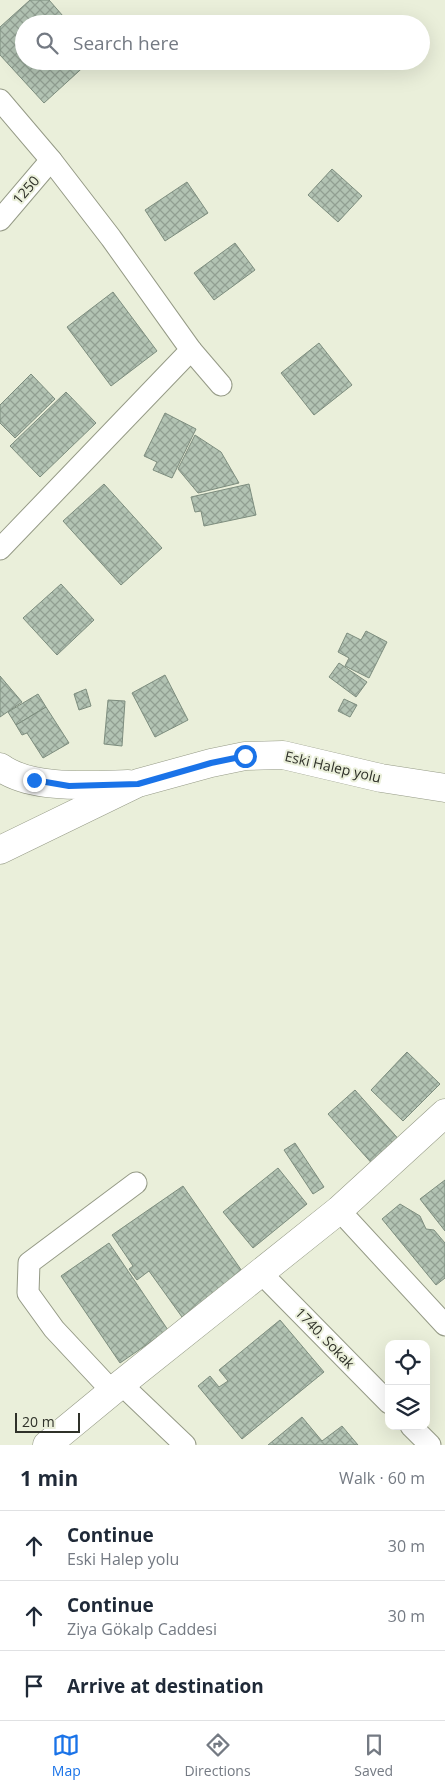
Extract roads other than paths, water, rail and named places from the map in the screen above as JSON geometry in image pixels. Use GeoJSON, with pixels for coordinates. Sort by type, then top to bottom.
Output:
{"type":"FeatureCollection","features":[{"type":"Feature","properties":{"kind":"street"},"geometry":{"type":"LineString","coordinates":[[0,100],[51,160],[111,238],[191,350],[221,385]]}},
{"type":"Feature","properties":{"kind":"street","name":"1250"},"geometry":{"type":"LineString","coordinates":[[0,220],[51,160]]}},
{"type":"Feature","properties":{"kind":"street"},"geometry":{"type":"LineString","coordinates":[[0,549],[191,350]]}},
{"type":"Feature","properties":{"kind":"street","name":"Eski Halep yolu"},"geometry":{"type":"LineString","coordinates":[[0,850],[138,784],[211,763],[245,756],[283,755],[380,778],[445,788]]}},
{"type":"Feature","properties":{"kind":"street"},"geometry":{"type":"LineString","coordinates":[[0,767],[8,773],[69,786],[138,784]]}},
{"type":"Feature","properties":{"kind":"street"},"geometry":{"type":"LineString","coordinates":[[48,1445],[116,1388],[339,1210],[445,1113]]}},
{"type":"Feature","properties":{"kind":"street"},"geometry":{"type":"LineString","coordinates":[[136,1183],[29,1264],[28,1293],[54,1330],[116,1388],[185,1445]]}},
{"type":"Feature","properties":{"kind":"street"},"geometry":{"type":"LineString","coordinates":[[339,1210],[445,1325]]}},
{"type":"Feature","properties":{"kind":"street","name":"1740. Sokak"},"geometry":{"type":"LineString","coordinates":[[261,1273],[385,1399]]}},
{"type":"Feature","properties":{"kind":"street"},"geometry":{"type":"LineString","coordinates":[[415,1430],[430,1445]]}}]}
